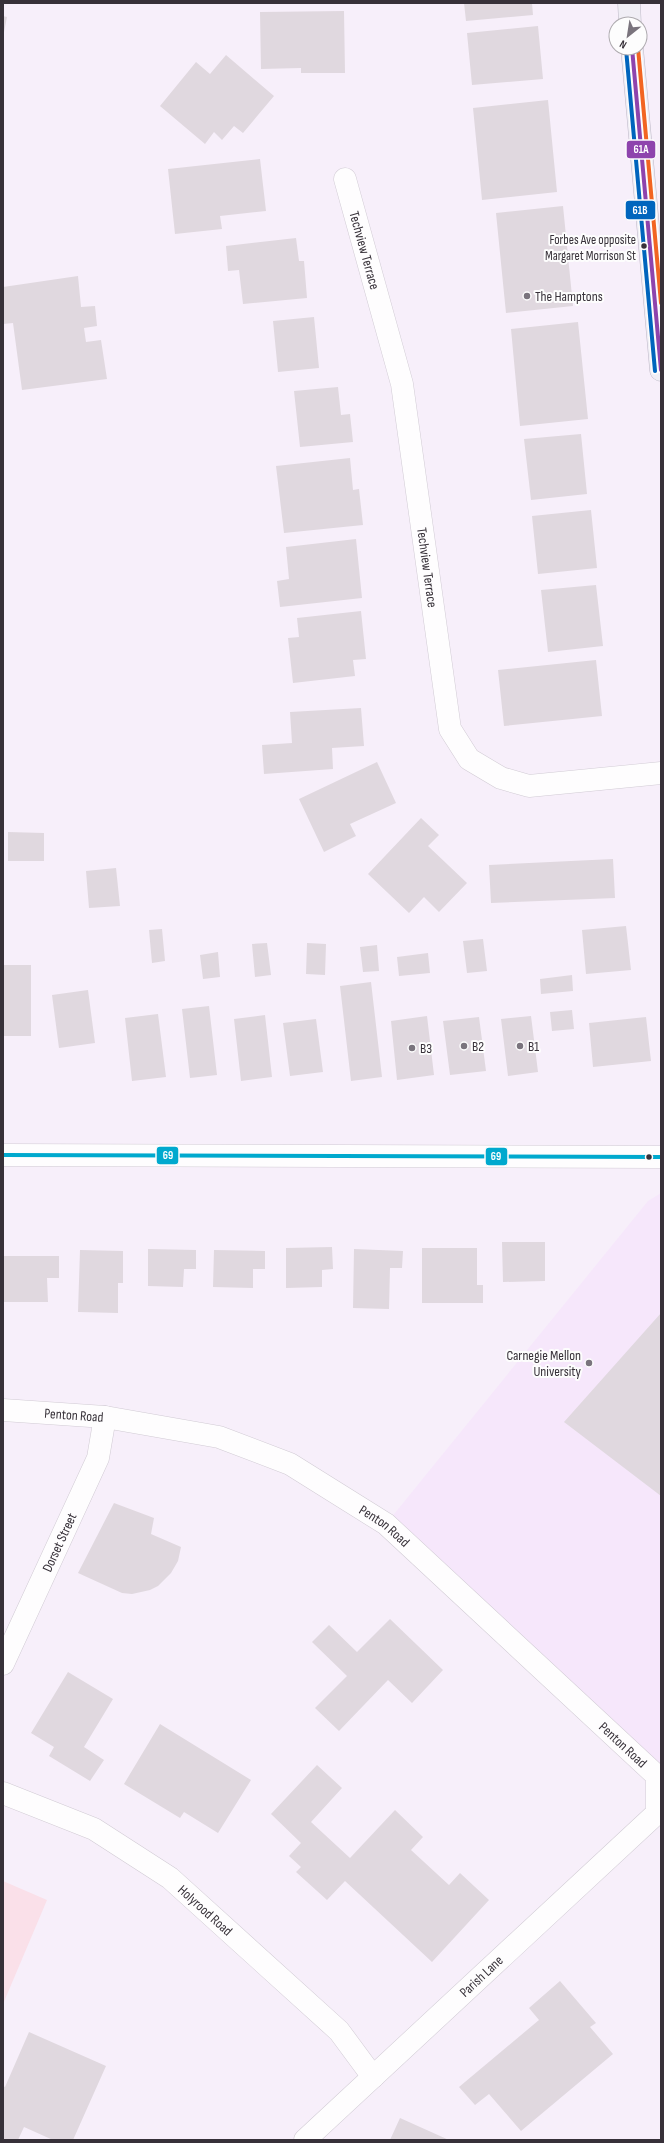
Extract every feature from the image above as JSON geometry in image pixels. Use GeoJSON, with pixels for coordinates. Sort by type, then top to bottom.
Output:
{"type":"FeatureCollection","features":[{"type":"Feature","properties":{"kind":"main road"},"geometry":{"type":"LineString","coordinates":[[629,3],[630,16]]}},
{"type":"Feature","properties":{"kind":"main road"},"geometry":{"type":"LineString","coordinates":[[633,56],[658,305],[661,370]]}},
{"type":"Feature","properties":{"kind":"street","name":"Techview Terrace"},"geometry":{"type":"LineString","coordinates":[[345,179],[402,384],[450,729],[469,759],[501,778],[529,786],[661,773]]}},
{"type":"Feature","properties":{"kind":"street"},"geometry":{"type":"LineString","coordinates":[[3,1154],[661,1157]]}},
{"type":"Feature","properties":{"kind":"street","name":"Penton Road"},"geometry":{"type":"LineString","coordinates":[[3,1410],[105,1417],[219,1437],[290,1464],[386,1524],[657,1776],[657,1813]]}},
{"type":"Feature","properties":{"kind":"street","name":"Dorset Street"},"geometry":{"type":"LineString","coordinates":[[3,1664],[98,1458],[105,1417]]}},
{"type":"Feature","properties":{"kind":"street","name":"Holyrood Road"},"geometry":{"type":"LineString","coordinates":[[3,1794],[94,1830],[170,1878],[338,2031],[373,2076]]}},
{"type":"Feature","properties":{"kind":"street","name":"Parish Lane"},"geometry":{"type":"LineString","coordinates":[[305,2140],[657,1813]]}},
{"type":"Feature","properties":{"kind":"shaded area","name":"Carnegie Mellon University"},"geometry":{"type":"Polygon","coordinates":[[[661,1193],[661,1771],[386,1524],[648,1201],[661,1193]]]}},
{"type":"Feature","properties":{"kind":"shaded area"},"geometry":{"type":"Polygon","coordinates":[[[3,1881],[47,1900],[3,2004],[3,1881]]]}},
{"type":"Feature","properties":{"kind":"building"},"geometry":{"type":"Polygon","coordinates":[[[464,3],[532,3],[533,15],[466,21],[464,3]]]}},
{"type":"Feature","properties":{"kind":"building"},"geometry":{"type":"Polygon","coordinates":[[[344,11],[345,73],[301,73],[301,68],[261,69],[260,12],[344,11]]]}},
{"type":"Feature","properties":{"kind":"building"},"geometry":{"type":"Polygon","coordinates":[[[3,16],[7,17],[4,32],[3,32],[3,16]]]}},
{"type":"Feature","properties":{"kind":"building"},"geometry":{"type":"Polygon","coordinates":[[[538,26],[543,79],[472,85],[467,33],[538,26]]]}},
{"type":"Feature","properties":{"kind":"building"},"geometry":{"type":"Polygon","coordinates":[[[226,55],[274,96],[243,133],[234,126],[222,140],[214,132],[205,144],[160,106],[196,62],[210,74],[226,55]]]}},
{"type":"Feature","properties":{"kind":"building"},"geometry":{"type":"Polygon","coordinates":[[[548,100],[557,192],[482,200],[473,108],[548,100]]]}},
{"type":"Feature","properties":{"kind":"building"},"geometry":{"type":"Polygon","coordinates":[[[260,159],[266,211],[220,216],[222,229],[175,234],[168,169],[260,159]]]}},
{"type":"Feature","properties":{"kind":"building"},"geometry":{"type":"Polygon","coordinates":[[[563,206],[573,306],[506,313],[496,213],[563,206]]]}},
{"type":"Feature","properties":{"kind":"building"},"geometry":{"type":"Polygon","coordinates":[[[296,238],[299,261],[304,261],[307,298],[243,304],[239,270],[228,271],[226,246],[296,238]]]}},
{"type":"Feature","properties":{"kind":"building"},"geometry":{"type":"Polygon","coordinates":[[[78,276],[81,307],[95,306],[97,326],[84,328],[86,342],[101,340],[107,379],[22,390],[13,323],[3,324],[3,287],[78,276]]]}},
{"type":"Feature","properties":{"kind":"building"},"geometry":{"type":"Polygon","coordinates":[[[314,317],[319,368],[278,372],[273,321],[314,317]]]}},
{"type":"Feature","properties":{"kind":"building"},"geometry":{"type":"Polygon","coordinates":[[[578,322],[588,419],[520,426],[511,329],[578,322]]]}},
{"type":"Feature","properties":{"kind":"building"},"geometry":{"type":"Polygon","coordinates":[[[338,387],[341,415],[350,414],[353,442],[300,447],[294,391],[338,387]]]}},
{"type":"Feature","properties":{"kind":"building"},"geometry":{"type":"Polygon","coordinates":[[[581,434],[587,494],[531,500],[524,439],[581,434]]]}},
{"type":"Feature","properties":{"kind":"building"},"geometry":{"type":"Polygon","coordinates":[[[350,458],[353,490],[359,489],[363,525],[284,533],[276,466],[350,458]]]}},
{"type":"Feature","properties":{"kind":"building"},"geometry":{"type":"Polygon","coordinates":[[[591,510],[597,568],[538,574],[532,516],[591,510]]]}},
{"type":"Feature","properties":{"kind":"building"},"geometry":{"type":"Polygon","coordinates":[[[356,539],[362,598],[280,607],[277,581],[289,579],[286,547],[356,539]]]}},
{"type":"Feature","properties":{"kind":"building"},"geometry":{"type":"Polygon","coordinates":[[[596,585],[603,646],[548,652],[541,590],[596,585]]]}},
{"type":"Feature","properties":{"kind":"building"},"geometry":{"type":"Polygon","coordinates":[[[361,611],[366,659],[353,660],[355,676],[293,683],[288,638],[299,637],[297,618],[361,611]]]}},
{"type":"Feature","properties":{"kind":"building"},"geometry":{"type":"Polygon","coordinates":[[[596,660],[602,716],[504,726],[498,670],[596,660]]]}},
{"type":"Feature","properties":{"kind":"building"},"geometry":{"type":"Polygon","coordinates":[[[361,708],[364,746],[332,748],[333,769],[264,774],[262,745],[292,743],[290,712],[361,708]]]}},
{"type":"Feature","properties":{"kind":"building"},"geometry":{"type":"Polygon","coordinates":[[[377,762],[396,803],[350,824],[356,836],[324,852],[299,799],[377,762]]]}},
{"type":"Feature","properties":{"kind":"building"},"geometry":{"type":"Polygon","coordinates":[[[421,818],[439,835],[428,846],[467,883],[439,912],[424,897],[409,913],[368,874],[421,818]]]}},
{"type":"Feature","properties":{"kind":"building"},"geometry":{"type":"Polygon","coordinates":[[[8,832],[44,833],[44,861],[8,861],[8,832]]]}},
{"type":"Feature","properties":{"kind":"building"},"geometry":{"type":"Polygon","coordinates":[[[613,859],[615,898],[491,903],[489,865],[613,859]]]}},
{"type":"Feature","properties":{"kind":"building"},"geometry":{"type":"Polygon","coordinates":[[[116,868],[120,906],[89,908],[86,871],[116,868]]]}},
{"type":"Feature","properties":{"kind":"building"},"geometry":{"type":"Polygon","coordinates":[[[626,926],[631,970],[586,974],[582,930],[626,926]]]}},
{"type":"Feature","properties":{"kind":"building"},"geometry":{"type":"Polygon","coordinates":[[[162,929],[165,961],[152,963],[149,930],[162,929]]]}},
{"type":"Feature","properties":{"kind":"building"},"geometry":{"type":"Polygon","coordinates":[[[483,939],[487,971],[467,973],[463,941],[483,939]]]}},
{"type":"Feature","properties":{"kind":"building"},"geometry":{"type":"Polygon","coordinates":[[[267,943],[271,975],[255,977],[252,944],[267,943]]]}},
{"type":"Feature","properties":{"kind":"building"},"geometry":{"type":"Polygon","coordinates":[[[307,943],[326,944],[325,975],[306,974],[307,943]]]}},
{"type":"Feature","properties":{"kind":"building"},"geometry":{"type":"Polygon","coordinates":[[[377,945],[379,971],[363,972],[360,947],[377,945]]]}},
{"type":"Feature","properties":{"kind":"building"},"geometry":{"type":"Polygon","coordinates":[[[218,952],[220,977],[203,979],[200,955],[218,952]]]}},
{"type":"Feature","properties":{"kind":"building"},"geometry":{"type":"Polygon","coordinates":[[[428,953],[430,973],[399,976],[397,957],[428,953]]]}},
{"type":"Feature","properties":{"kind":"building"},"geometry":{"type":"Polygon","coordinates":[[[3,965],[31,965],[31,1036],[3,1036],[3,965]]]}},
{"type":"Feature","properties":{"kind":"building"},"geometry":{"type":"Polygon","coordinates":[[[572,975],[573,991],[541,994],[540,979],[572,975]]]}},
{"type":"Feature","properties":{"kind":"building"},"geometry":{"type":"Polygon","coordinates":[[[371,982],[382,1077],[351,1081],[340,986],[371,982]]]}},
{"type":"Feature","properties":{"kind":"building"},"geometry":{"type":"Polygon","coordinates":[[[88,990],[95,1043],[59,1048],[52,995],[88,990]]]}},
{"type":"Feature","properties":{"kind":"building"},"geometry":{"type":"Polygon","coordinates":[[[209,1006],[217,1075],[190,1078],[182,1009],[209,1006]]]}},
{"type":"Feature","properties":{"kind":"building"},"geometry":{"type":"Polygon","coordinates":[[[572,1010],[574,1029],[552,1031],[550,1012],[572,1010]]]}},
{"type":"Feature","properties":{"kind":"building"},"geometry":{"type":"Polygon","coordinates":[[[158,1014],[166,1077],[132,1081],[125,1018],[158,1014]]]}},
{"type":"Feature","properties":{"kind":"building"},"geometry":{"type":"Polygon","coordinates":[[[265,1015],[272,1077],[241,1081],[234,1019],[265,1015]]]}},
{"type":"Feature","properties":{"kind":"building","name":"B3"},"geometry":{"type":"Polygon","coordinates":[[[427,1016],[434,1075],[397,1080],[391,1021],[427,1016]]]}},
{"type":"Feature","properties":{"kind":"building","name":"B1"},"geometry":{"type":"Polygon","coordinates":[[[531,1016],[538,1072],[508,1076],[501,1019],[531,1016]]]}},
{"type":"Feature","properties":{"kind":"building","name":"B2"},"geometry":{"type":"Polygon","coordinates":[[[479,1017],[486,1071],[450,1075],[443,1021],[479,1017]]]}},
{"type":"Feature","properties":{"kind":"building"},"geometry":{"type":"Polygon","coordinates":[[[646,1017],[651,1061],[593,1067],[589,1023],[646,1017]]]}},
{"type":"Feature","properties":{"kind":"building"},"geometry":{"type":"Polygon","coordinates":[[[316,1019],[323,1072],[290,1076],[283,1023],[316,1019]]]}},
{"type":"Feature","properties":{"kind":"building"},"geometry":{"type":"Polygon","coordinates":[[[502,1242],[545,1242],[545,1281],[503,1282],[502,1242]]]}},
{"type":"Feature","properties":{"kind":"building"},"geometry":{"type":"Polygon","coordinates":[[[332,1247],[333,1269],[322,1270],[322,1287],[286,1288],[286,1248],[332,1247]]]}},
{"type":"Feature","properties":{"kind":"building"},"geometry":{"type":"Polygon","coordinates":[[[422,1248],[477,1248],[477,1285],[483,1285],[483,1303],[422,1303],[422,1248]]]}},
{"type":"Feature","properties":{"kind":"building"},"geometry":{"type":"Polygon","coordinates":[[[148,1249],[196,1250],[196,1269],[184,1269],[183,1287],[148,1286],[148,1249]]]}},
{"type":"Feature","properties":{"kind":"building"},"geometry":{"type":"Polygon","coordinates":[[[354,1249],[403,1251],[402,1268],[390,1268],[389,1309],[353,1308],[354,1249]]]}},
{"type":"Feature","properties":{"kind":"building"},"geometry":{"type":"Polygon","coordinates":[[[80,1250],[123,1251],[123,1283],[118,1283],[118,1313],[78,1312],[80,1250]]]}},
{"type":"Feature","properties":{"kind":"building"},"geometry":{"type":"Polygon","coordinates":[[[214,1250],[265,1251],[265,1269],[253,1269],[253,1288],[213,1287],[214,1250]]]}},
{"type":"Feature","properties":{"kind":"building"},"geometry":{"type":"Polygon","coordinates":[[[3,1256],[59,1256],[59,1278],[47,1278],[48,1302],[3,1302],[3,1256]]]}},
{"type":"Feature","properties":{"kind":"building"},"geometry":{"type":"Polygon","coordinates":[[[661,1313],[661,1496],[564,1422],[661,1313]]]}},
{"type":"Feature","properties":{"kind":"building"},"geometry":{"type":"Polygon","coordinates":[[[114,1503],[154,1518],[151,1534],[181,1547],[178,1561],[171,1573],[158,1586],[150,1590],[132,1594],[122,1593],[78,1573],[114,1503]]]}},
{"type":"Feature","properties":{"kind":"building"},"geometry":{"type":"Polygon","coordinates":[[[390,1619],[443,1670],[412,1703],[388,1680],[339,1731],[315,1708],[347,1676],[312,1642],[329,1625],[357,1652],[390,1619]]]}},
{"type":"Feature","properties":{"kind":"building"},"geometry":{"type":"Polygon","coordinates":[[[68,1672],[113,1699],[84,1747],[104,1760],[90,1781],[49,1756],[54,1747],[31,1733],[68,1672]]]}},
{"type":"Feature","properties":{"kind":"building"},"geometry":{"type":"Polygon","coordinates":[[[160,1724],[251,1780],[218,1833],[184,1812],[180,1818],[124,1784],[160,1724]]]}},
{"type":"Feature","properties":{"kind":"building"},"geometry":{"type":"Polygon","coordinates":[[[317,1765],[342,1788],[311,1822],[350,1858],[395,1810],[423,1837],[411,1850],[449,1885],[460,1873],[489,1900],[432,1962],[345,1881],[327,1900],[296,1872],[301,1867],[289,1856],[301,1843],[271,1814],[317,1765]]]}},
{"type":"Feature","properties":{"kind":"building"},"geometry":{"type":"Polygon","coordinates":[[[560,1981],[596,2023],[590,2027],[613,2054],[521,2131],[489,2094],[475,2105],[459,2087],[539,2020],[529,2008],[560,1981]]]}},
{"type":"Feature","properties":{"kind":"building"},"geometry":{"type":"Polygon","coordinates":[[[29,2032],[106,2066],[73,2140],[53,2140],[24,2127],[18,2140],[3,2140],[3,2086],[5,2087],[29,2032]]]}},
{"type":"Feature","properties":{"kind":"building"},"geometry":{"type":"Polygon","coordinates":[[[400,2118],[449,2140],[390,2140],[400,2118]]]}},
{"type":"Feature","properties":{"kind":"transit line","name":"61B"},"geometry":{"type":"LineString","coordinates":[[627,56],[655,371]]}},
{"type":"Feature","properties":{"kind":"transit line","name":"61A"},"geometry":{"type":"LineString","coordinates":[[633,56],[661,370]]}},
{"type":"Feature","properties":{"kind":"transit line"},"geometry":{"type":"LineString","coordinates":[[639,56],[661,303]]}},
{"type":"Feature","properties":{"kind":"transit line","name":"69"},"geometry":{"type":"LineString","coordinates":[[3,1155],[661,1157]]}},
{"type":"Feature","properties":{"kind":"place","name":"Forbes Ave opposite Margaret Morrison St"},"geometry":{"type":"Point","coordinates":[644,246]}},
{"type":"Feature","properties":{"kind":"place","name":"The Hamptons"},"geometry":{"type":"Point","coordinates":[527,296]}},
{"type":"Feature","properties":{"kind":"place","name":"B2"},"geometry":{"type":"Point","coordinates":[464,1046]}},
{"type":"Feature","properties":{"kind":"place","name":"B1"},"geometry":{"type":"Point","coordinates":[520,1046]}},
{"type":"Feature","properties":{"kind":"place","name":"B3"},"geometry":{"type":"Point","coordinates":[412,1048]}},
{"type":"Feature","properties":{"kind":"place","name":"Carnegie Mellon University"},"geometry":{"type":"Point","coordinates":[589,1363]}}]}
